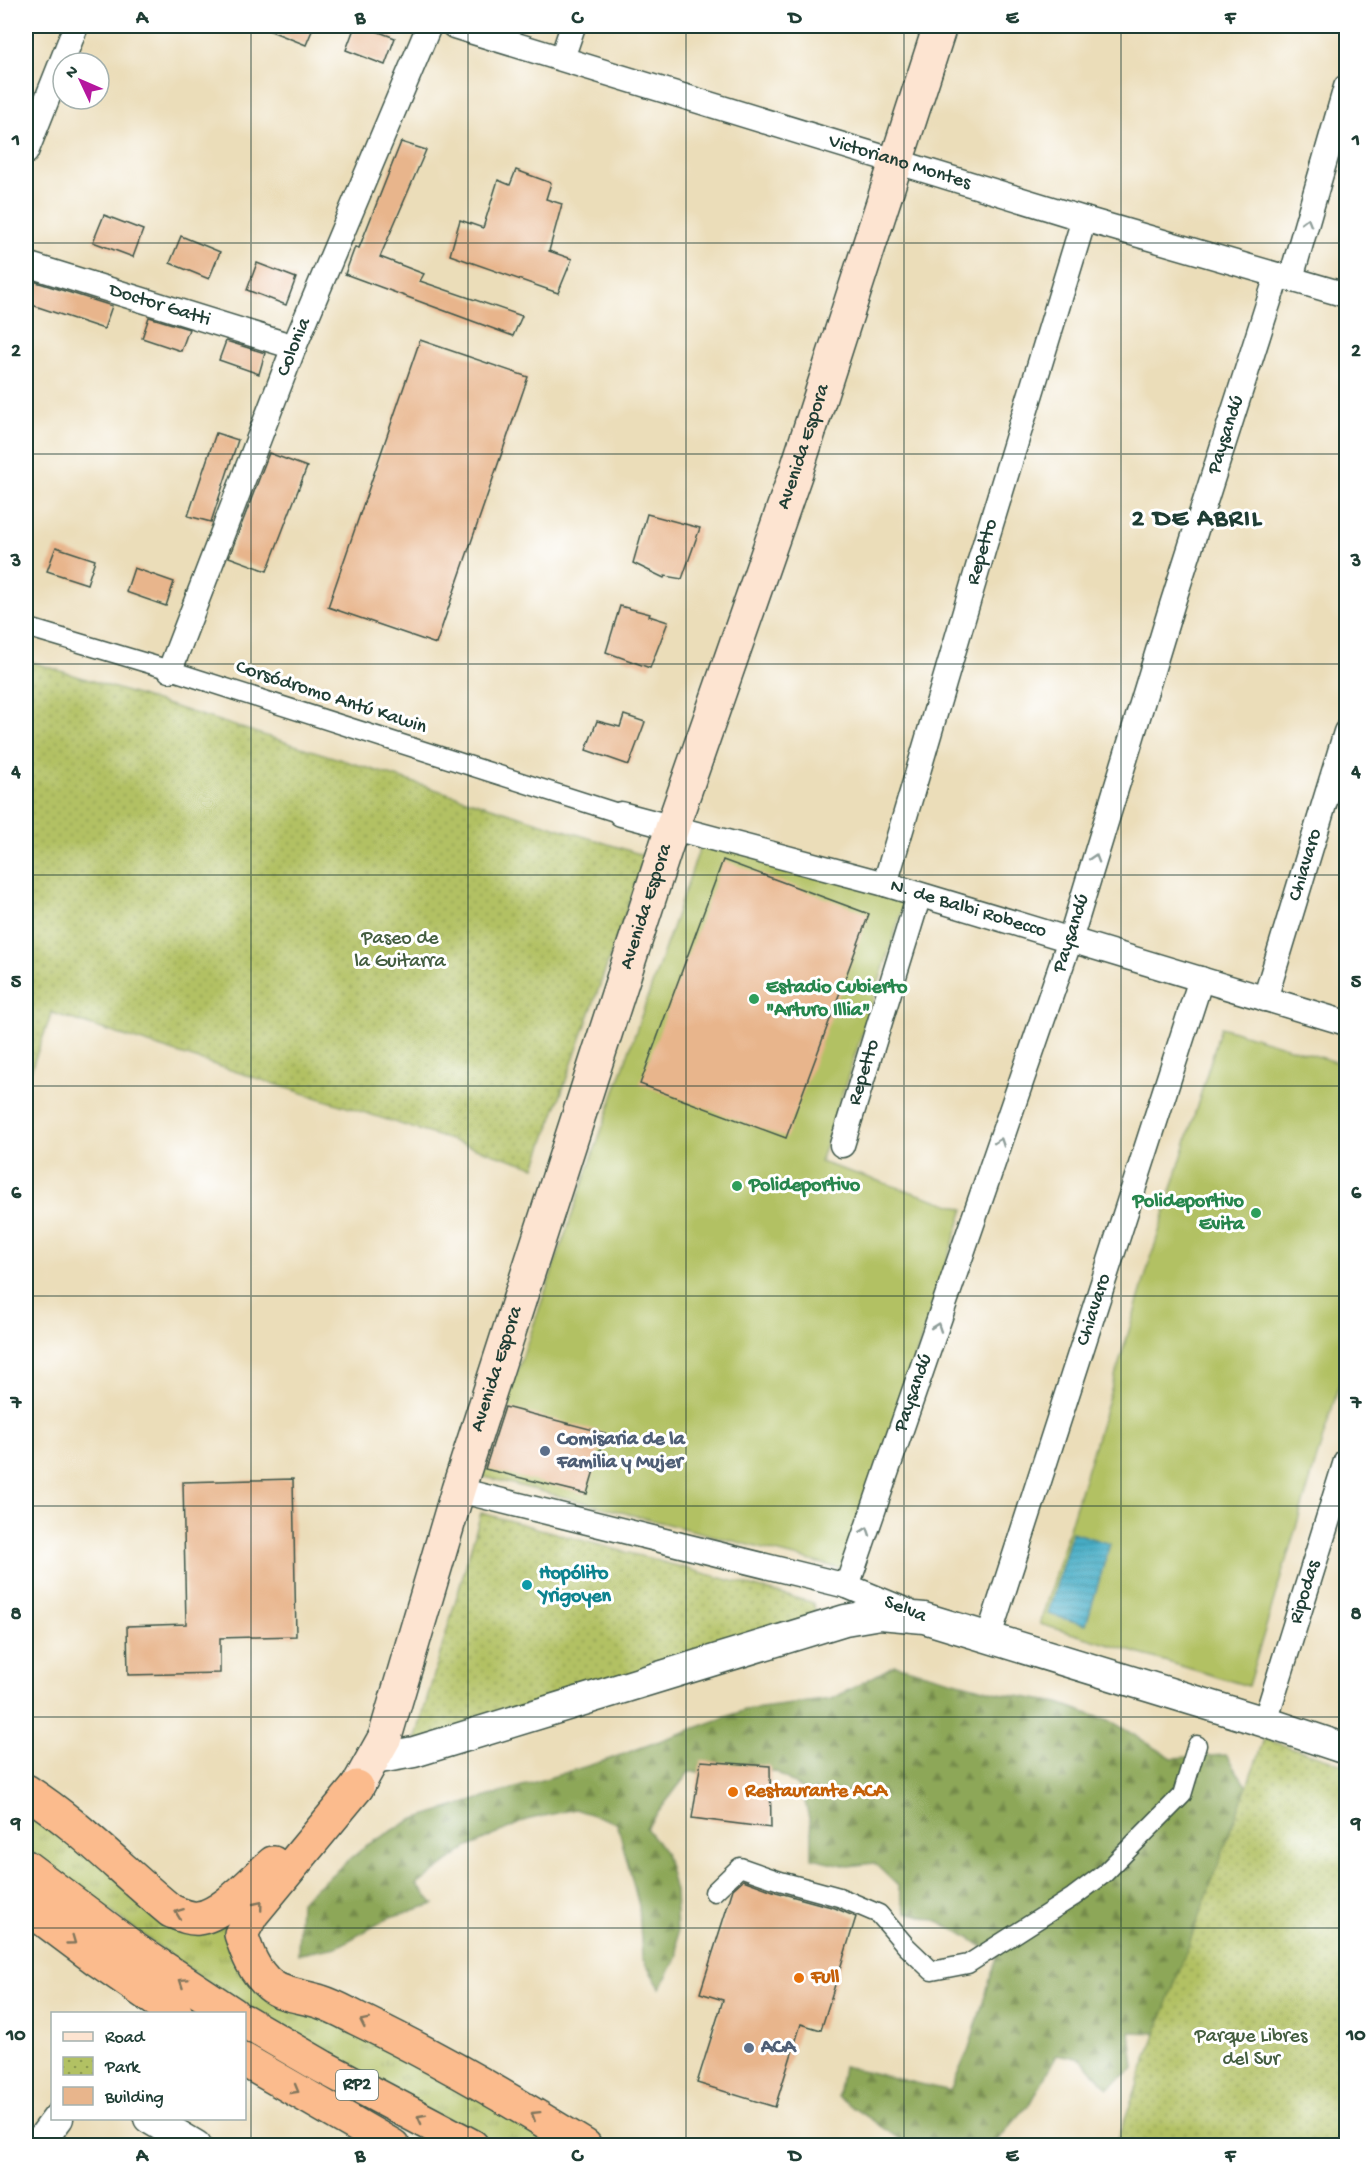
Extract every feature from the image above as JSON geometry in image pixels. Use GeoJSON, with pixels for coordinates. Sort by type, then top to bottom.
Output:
{"type":"FeatureCollection","features":[{"type":"Feature","properties":{"kind":"highway"},"geometry":{"type":"LineString","coordinates":[[26,1791],[78,1830],[171,1911],[199,1918],[216,1911],[231,1900],[357,1787]]}},
{"type":"Feature","properties":{"kind":"highway"},"geometry":{"type":"LineString","coordinates":[[357,1787],[252,1914],[242,1934],[246,1951],[258,1972],[271,1986],[282,1992],[322,2002],[421,2049],[585,2145]]}},
{"type":"Feature","properties":{"kind":"highway"},"geometry":{"type":"LineString","coordinates":[[26,1867],[136,1950],[231,2012]]}},
{"type":"Feature","properties":{"kind":"highway"},"geometry":{"type":"LineString","coordinates":[[26,1906],[98,1960],[175,2012]]}},
{"type":"Feature","properties":{"kind":"highway","name":"RP2"},"geometry":{"type":"LineString","coordinates":[[246,2022],[324,2067],[472,2145]]}},
{"type":"Feature","properties":{"kind":"highway","name":"RP2"},"geometry":{"type":"LineString","coordinates":[[246,2061],[393,2145]]}},
{"type":"Feature","properties":{"kind":"main road","name":"Avenida Espora"},"geometry":{"type":"LineString","coordinates":[[357,1787],[385,1737],[458,1490],[672,828],[796,472],[940,26]]}},
{"type":"Feature","properties":{"kind":"street"},"geometry":{"type":"LineString","coordinates":[[26,152],[76,26]]}},
{"type":"Feature","properties":{"kind":"street","name":"Colonia"},"geometry":{"type":"LineString","coordinates":[[170,670],[294,346],[429,26]]}},
{"type":"Feature","properties":{"kind":"street","name":"Victoriano Montes"},"geometry":{"type":"LineString","coordinates":[[454,26],[1084,219],[1347,295]]}},
{"type":"Feature","properties":{"kind":"street"},"geometry":{"type":"LineString","coordinates":[[562,58],[573,26]]}},
{"type":"Feature","properties":{"kind":"street","name":"Paysandú"},"geometry":{"type":"LineString","coordinates":[[847,1586],[1070,940],[1172,605],[1347,87]]}},
{"type":"Feature","properties":{"kind":"street","name":"Repetto"},"geometry":{"type":"LineString","coordinates":[[885,884],[1084,219]]}},
{"type":"Feature","properties":{"kind":"street","name":"Doctor Gatti"},"geometry":{"type":"LineString","coordinates":[[26,264],[294,346]]}},
{"type":"Feature","properties":{"kind":"street","name":"Corsódromo Antú Kawin"},"geometry":{"type":"LineString","coordinates":[[26,627],[170,670],[621,814]]}},
{"type":"Feature","properties":{"kind":"street","name":"Chiavaro"},"geometry":{"type":"LineString","coordinates":[[1264,999],[1347,732]]}},
{"type":"Feature","properties":{"kind":"street","name":"N. de Balbi Robecco"},"geometry":{"type":"LineString","coordinates":[[621,814],[885,884],[1347,1023]]}},
{"type":"Feature","properties":{"kind":"street","name":"Repetto"},"geometry":{"type":"LineString","coordinates":[[842,1145],[919,895]]}},
{"type":"Feature","properties":{"kind":"street","name":"Chiavaro"},"geometry":{"type":"LineString","coordinates":[[988,1639],[1201,979]]}},
{"type":"Feature","properties":{"kind":"street","name":"Ripodas"},"geometry":{"type":"LineString","coordinates":[[1265,1722],[1341,1495],[1347,1461]]}},
{"type":"Feature","properties":{"kind":"street","name":"Selva"},"geometry":{"type":"LineString","coordinates":[[458,1490],[847,1586],[924,1618],[988,1639],[1347,1749]]}},
{"type":"Feature","properties":{"kind":"street"},"geometry":{"type":"LineString","coordinates":[[374,1759],[414,1752],[845,1620],[880,1614],[924,1618]]}},
{"type":"Feature","properties":{"kind":"street"},"geometry":{"type":"LineString","coordinates":[[714,1892],[740,1867],[838,1897],[879,1914],[906,1946],[932,1971],[968,1964],[1072,1898],[1105,1874],[1182,1795],[1197,1745]]}},
{"type":"Feature","properties":{"kind":"street"},"geometry":{"type":"LineString","coordinates":[[37,2145],[56,2120]]}},
{"type":"Feature","properties":{"kind":"street"},"geometry":{"type":"LineString","coordinates":[[152,2120],[196,2145]]}},
{"type":"Feature","properties":{"kind":"green space","name":"Paseo de la Guitarra"},"geometry":{"type":"Polygon","coordinates":[[[26,660],[646,856],[535,1167],[52,1013],[26,1083],[26,660]]]}},
{"type":"Feature","properties":{"kind":"green space","name":"Polideportivo"},"geometry":{"type":"Polygon","coordinates":[[[705,833],[906,899],[820,1162],[964,1209],[846,1570],[481,1476],[705,833]]]}},
{"type":"Feature","properties":{"kind":"green space","name":"Polideportivo Evita"},"geometry":{"type":"Polygon","coordinates":[[[1221,1027],[1346,1065],[1346,1362],[1248,1686],[1040,1624],[1221,1027]]]}},
{"type":"Feature","properties":{"kind":"green space"},"geometry":{"type":"Polygon","coordinates":[[[481,1513],[814,1603],[816,1618],[414,1744],[481,1513]]]}},
{"type":"Feature","properties":{"kind":"green space"},"geometry":{"type":"Polygon","coordinates":[[[895,1665],[999,1693],[1059,1703],[1114,1723],[1172,1758],[1226,1755],[1249,1789],[1160,2033],[1130,2032],[1134,2068],[1108,2088],[1081,2059],[1057,2054],[1032,2101],[993,2145],[909,2145],[838,2097],[843,2066],[950,2091],[968,2051],[997,1957],[954,1929],[906,1912],[898,1886],[874,1863],[848,1866],[812,1858],[812,1831],[802,1789],[775,1771],[689,1772],[646,1828],[665,1852],[675,1891],[678,1956],[660,1988],[642,1958],[639,1906],[617,1823],[575,1809],[526,1820],[467,1848],[417,1885],[434,1904],[390,1917],[337,1947],[298,1954],[300,1901],[367,1845],[411,1820],[607,1760],[745,1710],[832,1699],[895,1665]]]}},
{"type":"Feature","properties":{"kind":"green space","name":"Parque Libres del Sur"},"geometry":{"type":"Polygon","coordinates":[[[1264,1739],[1346,1765],[1346,2145],[1115,2146],[1264,1739]]]}},
{"type":"Feature","properties":{"kind":"green space"},"geometry":{"type":"Polygon","coordinates":[[[26,1808],[195,1931],[216,1930],[292,1856],[235,1932],[313,2011],[569,2145],[500,2145],[430,2112],[211,1985],[26,1849],[26,1808]]]}},
{"type":"Feature","properties":{"kind":"water"},"geometry":{"type":"Polygon","coordinates":[[[1072,1532],[1110,1544],[1086,1625],[1048,1614],[1072,1532]]]}},
{"type":"Feature","properties":{"kind":"building"},"geometry":{"type":"Polygon","coordinates":[[[258,26],[314,26],[306,45],[258,26]]]}},
{"type":"Feature","properties":{"kind":"building"},"geometry":{"type":"Polygon","coordinates":[[[355,26],[363,26],[395,38],[385,65],[346,50],[355,26]]]}},
{"type":"Feature","properties":{"kind":"building"},"geometry":{"type":"Polygon","coordinates":[[[401,142],[426,150],[380,257],[424,274],[420,281],[522,316],[513,336],[345,274],[355,247],[359,248],[401,142]]]}},
{"type":"Feature","properties":{"kind":"building"},"geometry":{"type":"Polygon","coordinates":[[[516,170],[551,183],[546,199],[562,204],[549,251],[572,259],[558,293],[450,255],[460,220],[483,228],[498,180],[510,185],[516,170]]]}},
{"type":"Feature","properties":{"kind":"building"},"geometry":{"type":"Polygon","coordinates":[[[104,215],[143,230],[133,257],[93,242],[104,215]]]}},
{"type":"Feature","properties":{"kind":"building"},"geometry":{"type":"Polygon","coordinates":[[[181,236],[220,252],[209,279],[170,263],[181,236]]]}},
{"type":"Feature","properties":{"kind":"building"},"geometry":{"type":"Polygon","coordinates":[[[257,263],[296,278],[286,305],[247,290],[257,263]]]}},
{"type":"Feature","properties":{"kind":"building"},"geometry":{"type":"Polygon","coordinates":[[[33,281],[112,306],[104,329],[26,303],[33,281]]]}},
{"type":"Feature","properties":{"kind":"building"},"geometry":{"type":"Polygon","coordinates":[[[149,317],[189,329],[181,351],[142,338],[149,317]]]}},
{"type":"Feature","properties":{"kind":"building"},"geometry":{"type":"Polygon","coordinates":[[[420,340],[528,377],[436,644],[328,607],[420,340]]]}},
{"type":"Feature","properties":{"kind":"building"},"geometry":{"type":"Polygon","coordinates":[[[226,341],[265,353],[259,374],[219,360],[226,341]]]}},
{"type":"Feature","properties":{"kind":"building"},"geometry":{"type":"Polygon","coordinates":[[[216,433],[238,440],[211,522],[188,516],[216,433]]]}},
{"type":"Feature","properties":{"kind":"building"},"geometry":{"type":"Polygon","coordinates":[[[269,453],[307,467],[267,571],[229,557],[269,453]]]}},
{"type":"Feature","properties":{"kind":"building"},"geometry":{"type":"Polygon","coordinates":[[[647,514],[700,528],[682,579],[665,576],[664,578],[633,563],[647,514]]]}},
{"type":"Feature","properties":{"kind":"building"},"geometry":{"type":"Polygon","coordinates":[[[56,547],[95,560],[87,584],[47,571],[56,547]]]}},
{"type":"Feature","properties":{"kind":"building"},"geometry":{"type":"Polygon","coordinates":[[[134,568],[174,582],[166,606],[126,592],[134,568]]]}},
{"type":"Feature","properties":{"kind":"building"},"geometry":{"type":"Polygon","coordinates":[[[620,606],[650,614],[649,616],[668,622],[650,668],[606,652],[620,606]]]}},
{"type":"Feature","properties":{"kind":"building"},"geometry":{"type":"Polygon","coordinates":[[[624,715],[645,722],[629,765],[586,750],[597,721],[620,727],[624,715]]]}},
{"type":"Feature","properties":{"kind":"building","name":"Estadio Cubierto \"Arturo Illia\""},"geometry":{"type":"Polygon","coordinates":[[[723,860],[869,914],[786,1138],[640,1084],[723,860]]]}},
{"type":"Feature","properties":{"kind":"building","name":"Comisaria de la Familia y Mujer"},"geometry":{"type":"Polygon","coordinates":[[[505,1407],[605,1433],[587,1494],[485,1469],[505,1407]]]}},
{"type":"Feature","properties":{"kind":"building"},"geometry":{"type":"Polygon","coordinates":[[[293,1479],[296,1636],[220,1638],[220,1673],[128,1675],[127,1626],[186,1624],[183,1482],[293,1479]]]}},
{"type":"Feature","properties":{"kind":"building","name":"Restaurante ACA"},"geometry":{"type":"Polygon","coordinates":[[[701,1761],[770,1766],[771,1828],[692,1818],[701,1761]]]}},
{"type":"Feature","properties":{"kind":"building"},"geometry":{"type":"Polygon","coordinates":[[[743,1880],[776,1892],[835,1908],[856,1917],[821,2030],[801,2024],[775,2107],[697,2083],[723,2000],[700,1993],[733,1889],[743,1880]]]}},
{"type":"Feature","properties":{"kind":"place","name":"Estadio Cubierto \"Arturo Illia\""},"geometry":{"type":"Point","coordinates":[754,999]}},
{"type":"Feature","properties":{"kind":"place","name":"Polideportivo"},"geometry":{"type":"Point","coordinates":[737,1186]}},
{"type":"Feature","properties":{"kind":"place","name":"Polideportivo Evita"},"geometry":{"type":"Point","coordinates":[1256,1213]}},
{"type":"Feature","properties":{"kind":"place","name":"Comisaria de la Familia y Mujer"},"geometry":{"type":"Point","coordinates":[545,1451]}},
{"type":"Feature","properties":{"kind":"place","name":"Hopólito Yrigoyen"},"geometry":{"type":"Point","coordinates":[527,1585]}},
{"type":"Feature","properties":{"kind":"place","name":"Restaurante ACA"},"geometry":{"type":"Point","coordinates":[733,1792]}},
{"type":"Feature","properties":{"kind":"place","name":"Full"},"geometry":{"type":"Point","coordinates":[799,1978]}},
{"type":"Feature","properties":{"kind":"place","name":"ACA"},"geometry":{"type":"Point","coordinates":[749,2048]}},
{"type":"Feature","properties":{"kind":"district","name":"2 DE ABRIL"},"geometry":{"type":"Point","coordinates":[1197,520]}}]}
